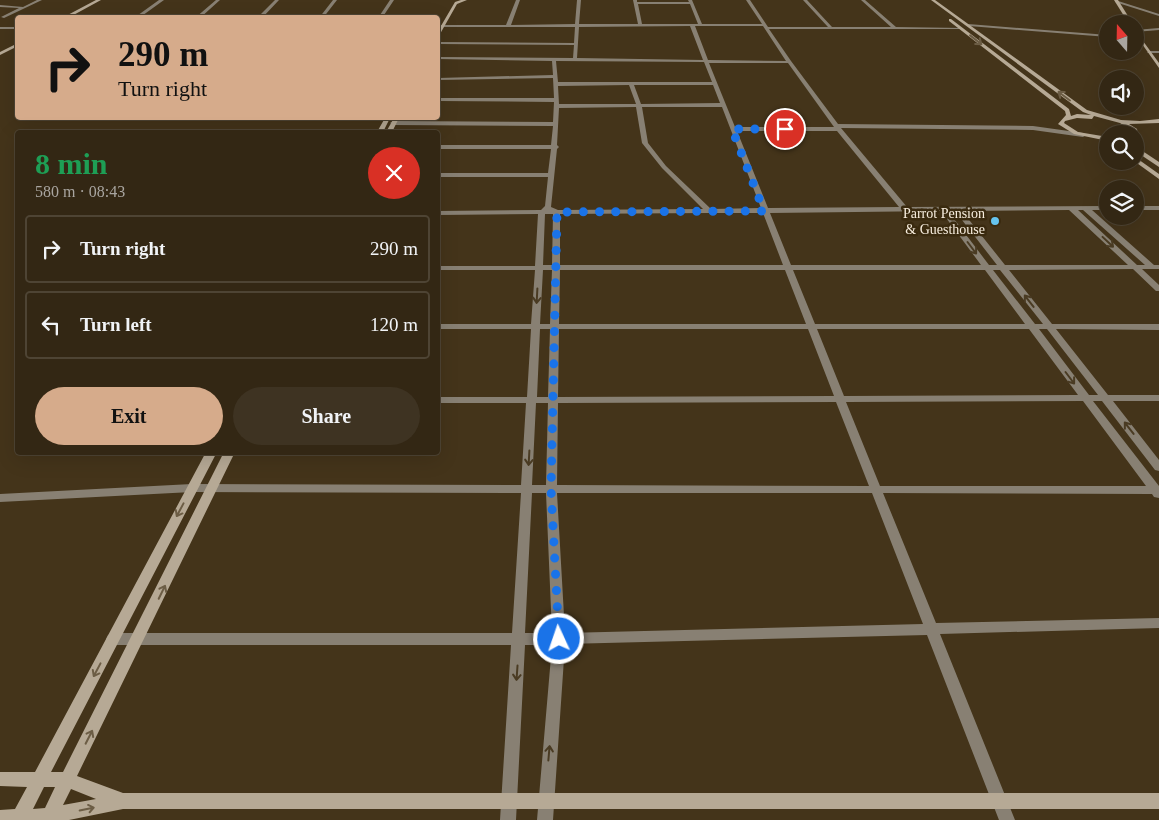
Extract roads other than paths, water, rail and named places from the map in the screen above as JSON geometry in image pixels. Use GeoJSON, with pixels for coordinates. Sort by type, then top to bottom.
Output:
{"type":"FeatureCollection","features":[{"type":"Feature","properties":{"kind":"street"},"geometry":{"type":"LineString","coordinates":[[1,18],[40,0]]}},
{"type":"Feature","properties":{"kind":"street"},"geometry":{"type":"LineString","coordinates":[[70,15],[99,0]]}},
{"type":"Feature","properties":{"kind":"street"},"geometry":{"type":"LineString","coordinates":[[140,15],[162,0]]}},
{"type":"Feature","properties":{"kind":"street"},"geometry":{"type":"LineString","coordinates":[[200,15],[218,0]]}},
{"type":"Feature","properties":{"kind":"street"},"geometry":{"type":"LineString","coordinates":[[262,15],[277,0]]}},
{"type":"Feature","properties":{"kind":"street"},"geometry":{"type":"LineString","coordinates":[[323,15],[335,0]]}},
{"type":"Feature","properties":{"kind":"street"},"geometry":{"type":"LineString","coordinates":[[382,15],[392,0]]}},
{"type":"Feature","properties":{"kind":"street"},"geometry":{"type":"LineString","coordinates":[[446,8],[455,1],[465,0]]}},
{"type":"Feature","properties":{"kind":"street"},"geometry":{"type":"LineString","coordinates":[[508,26],[518,0]]}},
{"type":"Feature","properties":{"kind":"street"},"geometry":{"type":"LineString","coordinates":[[575,60],[579,0]]}},
{"type":"Feature","properties":{"kind":"street"},"geometry":{"type":"LineString","coordinates":[[748,0],[789,62],[837,128],[905,210]]}},
{"type":"Feature","properties":{"kind":"street"},"geometry":{"type":"LineString","coordinates":[[806,0],[831,28]]}},
{"type":"Feature","properties":{"kind":"street"},"geometry":{"type":"LineString","coordinates":[[863,0],[895,28]]}},
{"type":"Feature","properties":{"kind":"street"},"geometry":{"type":"LineString","coordinates":[[1116,0],[1159,15]]}},
{"type":"Feature","properties":{"kind":"street"},"geometry":{"type":"LineString","coordinates":[[1116,0],[1125,15]]}},
{"type":"Feature","properties":{"kind":"street"},"geometry":{"type":"LineString","coordinates":[[440,26],[455,1]]}},
{"type":"Feature","properties":{"kind":"street"},"geometry":{"type":"LineString","coordinates":[[640,25],[636,2],[691,2],[700,25]]}},
{"type":"Feature","properties":{"kind":"street"},"geometry":{"type":"LineString","coordinates":[[932,3],[969,25],[1081,108],[1127,125]]}},
{"type":"Feature","properties":{"kind":"street"},"geometry":{"type":"LineString","coordinates":[[732,129],[1034,128],[1056,125],[1069,115],[1067,110],[961,28],[932,3]]}},
{"type":"Feature","properties":{"kind":"street"},"geometry":{"type":"LineString","coordinates":[[0,6],[27,7]]}},
{"type":"Feature","properties":{"kind":"street"},"geometry":{"type":"LineString","coordinates":[[692,25],[764,211],[1007,820]]}},
{"type":"Feature","properties":{"kind":"street"},"geometry":{"type":"LineString","coordinates":[[440,26],[700,25],[961,28]]}},
{"type":"Feature","properties":{"kind":"street"},"geometry":{"type":"LineString","coordinates":[[969,25],[1099,35]]}},
{"type":"Feature","properties":{"kind":"street"},"geometry":{"type":"LineString","coordinates":[[0,28],[15,28]]}},
{"type":"Feature","properties":{"kind":"street"},"geometry":{"type":"LineString","coordinates":[[1144,30],[1159,29]]}},
{"type":"Feature","properties":{"kind":"street"},"geometry":{"type":"LineString","coordinates":[[440,43],[576,44]]}},
{"type":"Feature","properties":{"kind":"street"},"geometry":{"type":"LineString","coordinates":[[530,44],[530,59]]}},
{"type":"Feature","properties":{"kind":"street"},"geometry":{"type":"LineString","coordinates":[[0,54],[15,46]]}},
{"type":"Feature","properties":{"kind":"street"},"geometry":{"type":"LineString","coordinates":[[1144,46],[1159,67]]}},
{"type":"Feature","properties":{"kind":"street"},"geometry":{"type":"LineString","coordinates":[[1148,52],[1159,52]]}},
{"type":"Feature","properties":{"kind":"street"},"geometry":{"type":"LineString","coordinates":[[440,58],[789,62]]}},
{"type":"Feature","properties":{"kind":"street"},"geometry":{"type":"LineString","coordinates":[[508,820],[539,268],[549,211],[556,147],[558,84],[554,60]]}},
{"type":"Feature","properties":{"kind":"street"},"geometry":{"type":"LineString","coordinates":[[1003,61],[1017,61]]}},
{"type":"Feature","properties":{"kind":"street"},"geometry":{"type":"LineString","coordinates":[[440,79],[556,76]]}},
{"type":"Feature","properties":{"kind":"street"},"geometry":{"type":"LineString","coordinates":[[632,83],[639,106],[645,143],[664,167],[709,211]]}},
{"type":"Feature","properties":{"kind":"street"},"geometry":{"type":"LineString","coordinates":[[558,84],[715,83]]}},
{"type":"Feature","properties":{"kind":"street"},"geometry":{"type":"LineString","coordinates":[[440,100],[639,106],[723,105]]}},
{"type":"Feature","properties":{"kind":"street"},"geometry":{"type":"LineString","coordinates":[[1062,121],[1077,116],[1138,123],[1159,121]]}},
{"type":"Feature","properties":{"kind":"street"},"geometry":{"type":"LineString","coordinates":[[395,120],[556,124]]}},
{"type":"Feature","properties":{"kind":"street"},"geometry":{"type":"LineString","coordinates":[[1062,121],[1066,128],[1099,139]]}},
{"type":"Feature","properties":{"kind":"street"},"geometry":{"type":"LineString","coordinates":[[1144,128],[1159,126]]}},
{"type":"Feature","properties":{"kind":"street"},"geometry":{"type":"LineString","coordinates":[[1034,128],[1083,135]]}},
{"type":"Feature","properties":{"kind":"street"},"geometry":{"type":"LineString","coordinates":[[440,146],[556,147]]}},
{"type":"Feature","properties":{"kind":"street"},"geometry":{"type":"LineString","coordinates":[[1144,154],[1159,165]]}},
{"type":"Feature","properties":{"kind":"street"},"geometry":{"type":"LineString","coordinates":[[1144,166],[1159,177]]}},
{"type":"Feature","properties":{"kind":"street"},"geometry":{"type":"LineString","coordinates":[[440,175],[552,175]]}},
{"type":"Feature","properties":{"kind":"street"},"geometry":{"type":"LineString","coordinates":[[440,213],[1099,208]]}},
{"type":"Feature","properties":{"kind":"street"},"geometry":{"type":"LineString","coordinates":[[1144,208],[1159,208]]}},
{"type":"Feature","properties":{"kind":"street"},"geometry":{"type":"LineString","coordinates":[[943,209],[1158,492]]}},
{"type":"Feature","properties":{"kind":"street"},"geometry":{"type":"LineString","coordinates":[[957,209],[1159,467]]}},
{"type":"Feature","properties":{"kind":"street"},"geometry":{"type":"LineString","coordinates":[[1072,209],[1159,288]]}},
{"type":"Feature","properties":{"kind":"street"},"geometry":{"type":"LineString","coordinates":[[1086,209],[1155,267],[1159,274]]}},
{"type":"Feature","properties":{"kind":"street"},"geometry":{"type":"LineString","coordinates":[[544,820],[559,639],[551,489],[556,268],[549,211]]}},
{"type":"Feature","properties":{"kind":"street"},"geometry":{"type":"LineString","coordinates":[[440,268],[1155,267]]}},
{"type":"Feature","properties":{"kind":"street"},"geometry":{"type":"LineString","coordinates":[[440,326],[1159,327]]}},
{"type":"Feature","properties":{"kind":"street"},"geometry":{"type":"LineString","coordinates":[[440,400],[1159,398]]}},
{"type":"Feature","properties":{"kind":"street"},"geometry":{"type":"LineString","coordinates":[[19,819],[210,455]]}},
{"type":"Feature","properties":{"kind":"street"},"geometry":{"type":"LineString","coordinates":[[49,818],[140,638],[228,455]]}},
{"type":"Feature","properties":{"kind":"street"},"geometry":{"type":"LineString","coordinates":[[0,498],[192,488],[1158,492]]}},
{"type":"Feature","properties":{"kind":"street"},"geometry":{"type":"LineString","coordinates":[[114,639],[559,639],[1159,623]]}},
{"type":"Feature","properties":{"kind":"street"},"geometry":{"type":"LineString","coordinates":[[0,779],[67,780],[123,801]]}},
{"type":"Feature","properties":{"kind":"street"},"geometry":{"type":"LineString","coordinates":[[0,818],[49,818],[123,801],[1159,801]]}},
{"type":"Feature","properties":{"kind":"place","name":"Parrot Pension & Guesthouse"},"geometry":{"type":"Point","coordinates":[995,221]}}]}
